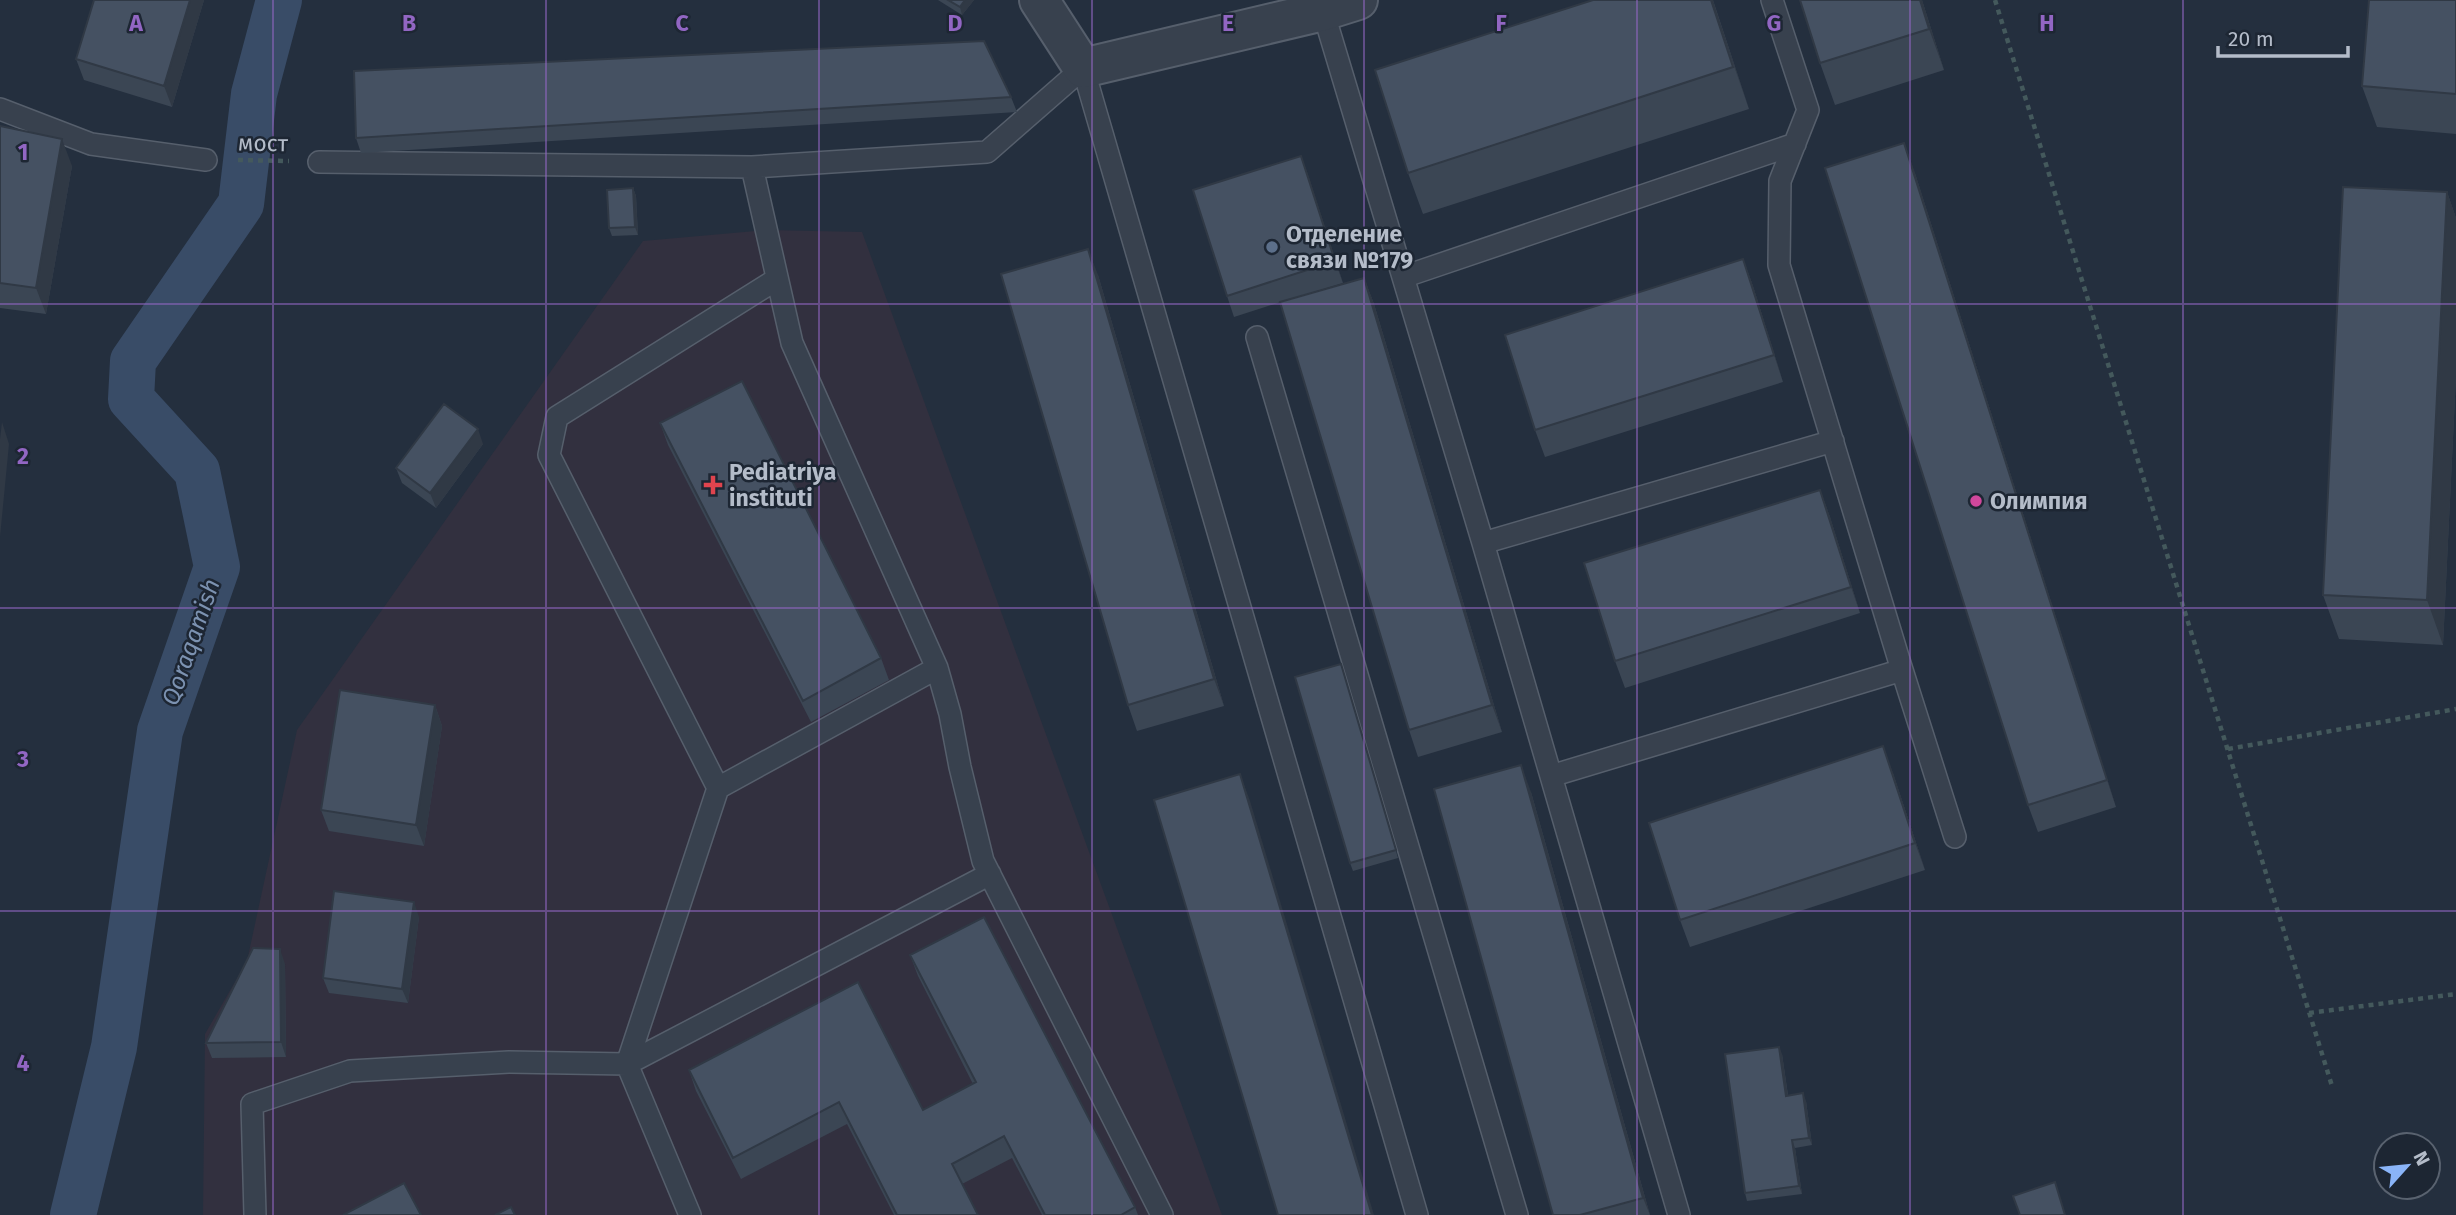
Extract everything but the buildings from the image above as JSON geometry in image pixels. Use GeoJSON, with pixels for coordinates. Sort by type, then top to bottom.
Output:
{"type":"FeatureCollection","features":[{"type":"Feature","properties":{"kind":"street"},"geometry":{"type":"LineString","coordinates":[[1039,0],[1083,68],[1340,6]]}},
{"type":"Feature","properties":{"kind":"lane"},"geometry":{"type":"LineString","coordinates":[[1772,0],[1808,110],[1780,181],[1779,265],[1955,837]]}},
{"type":"Feature","properties":{"kind":"lane"},"geometry":{"type":"LineString","coordinates":[[1340,6],[1403,277],[1679,1215]]}},
{"type":"Feature","properties":{"kind":"lane"},"geometry":{"type":"LineString","coordinates":[[318,162],[752,167],[986,152],[1083,68],[1417,1215]]}},
{"type":"Feature","properties":{"kind":"lane"},"geometry":{"type":"LineString","coordinates":[[0,109],[91,144],[206,160]]}},
{"type":"Feature","properties":{"kind":"lane"},"geometry":{"type":"LineString","coordinates":[[1403,277],[1795,144]]}},
{"type":"Feature","properties":{"kind":"lane"},"geometry":{"type":"LineString","coordinates":[[752,167],[792,343],[937,668],[984,861],[1162,1215]]}},
{"type":"Feature","properties":{"kind":"lane"},"geometry":{"type":"LineString","coordinates":[[718,788],[549,455],[557,417],[777,279]]}},
{"type":"Feature","properties":{"kind":"lane"},"geometry":{"type":"LineString","coordinates":[[1257,338],[1517,1215]]}},
{"type":"Feature","properties":{"kind":"lane"},"geometry":{"type":"LineString","coordinates":[[1483,543],[1833,441]]}},
{"type":"Feature","properties":{"kind":"lane"},"geometry":{"type":"LineString","coordinates":[[690,1215],[628,1065],[718,788],[937,668]]}},
{"type":"Feature","properties":{"kind":"lane"},"geometry":{"type":"LineString","coordinates":[[1551,776],[1902,670]]}},
{"type":"Feature","properties":{"kind":"lane"},"geometry":{"type":"LineString","coordinates":[[255,1215],[252,1104],[350,1071],[509,1062],[628,1065],[990,874]]}},
{"type":"Feature","properties":{"kind":"path"},"geometry":{"type":"LineString","coordinates":[[1995,0],[2332,1086]]}},
{"type":"Feature","properties":{"kind":"path","name":"мост"},"geometry":{"type":"LineString","coordinates":[[206,160],[318,162]]}},
{"type":"Feature","properties":{"kind":"path"},"geometry":{"type":"LineString","coordinates":[[2228,749],[2456,709]]}},
{"type":"Feature","properties":{"kind":"path"},"geometry":{"type":"LineString","coordinates":[[2309,1013],[2456,994]]}},
{"type":"Feature","properties":{"kind":"shaded area","name":"Pediatriya instituti"},"geometry":{"type":"Polygon","coordinates":[[[766,230],[862,232],[1222,1215],[203,1215],[205,1034],[247,961],[297,730],[643,241],[766,230]]]}},
{"type":"Feature","properties":{"kind":"waterway","name":"Qoraqamish"},"geometry":{"type":"LineString","coordinates":[[73,1215],[114,1047],[160,731],[217,567],[197,471],[131,399],[133,361],[241,204],[254,94],[279,0]]}},
{"type":"Feature","properties":{"kind":"place","name":"Отделение связи №179"},"geometry":{"type":"Point","coordinates":[1272,247]}},
{"type":"Feature","properties":{"kind":"place","name":"Pediatriya instituti"},"geometry":{"type":"Point","coordinates":[713,485]}},
{"type":"Feature","properties":{"kind":"place","name":"Олимпия"},"geometry":{"type":"Point","coordinates":[1976,501]}}]}
